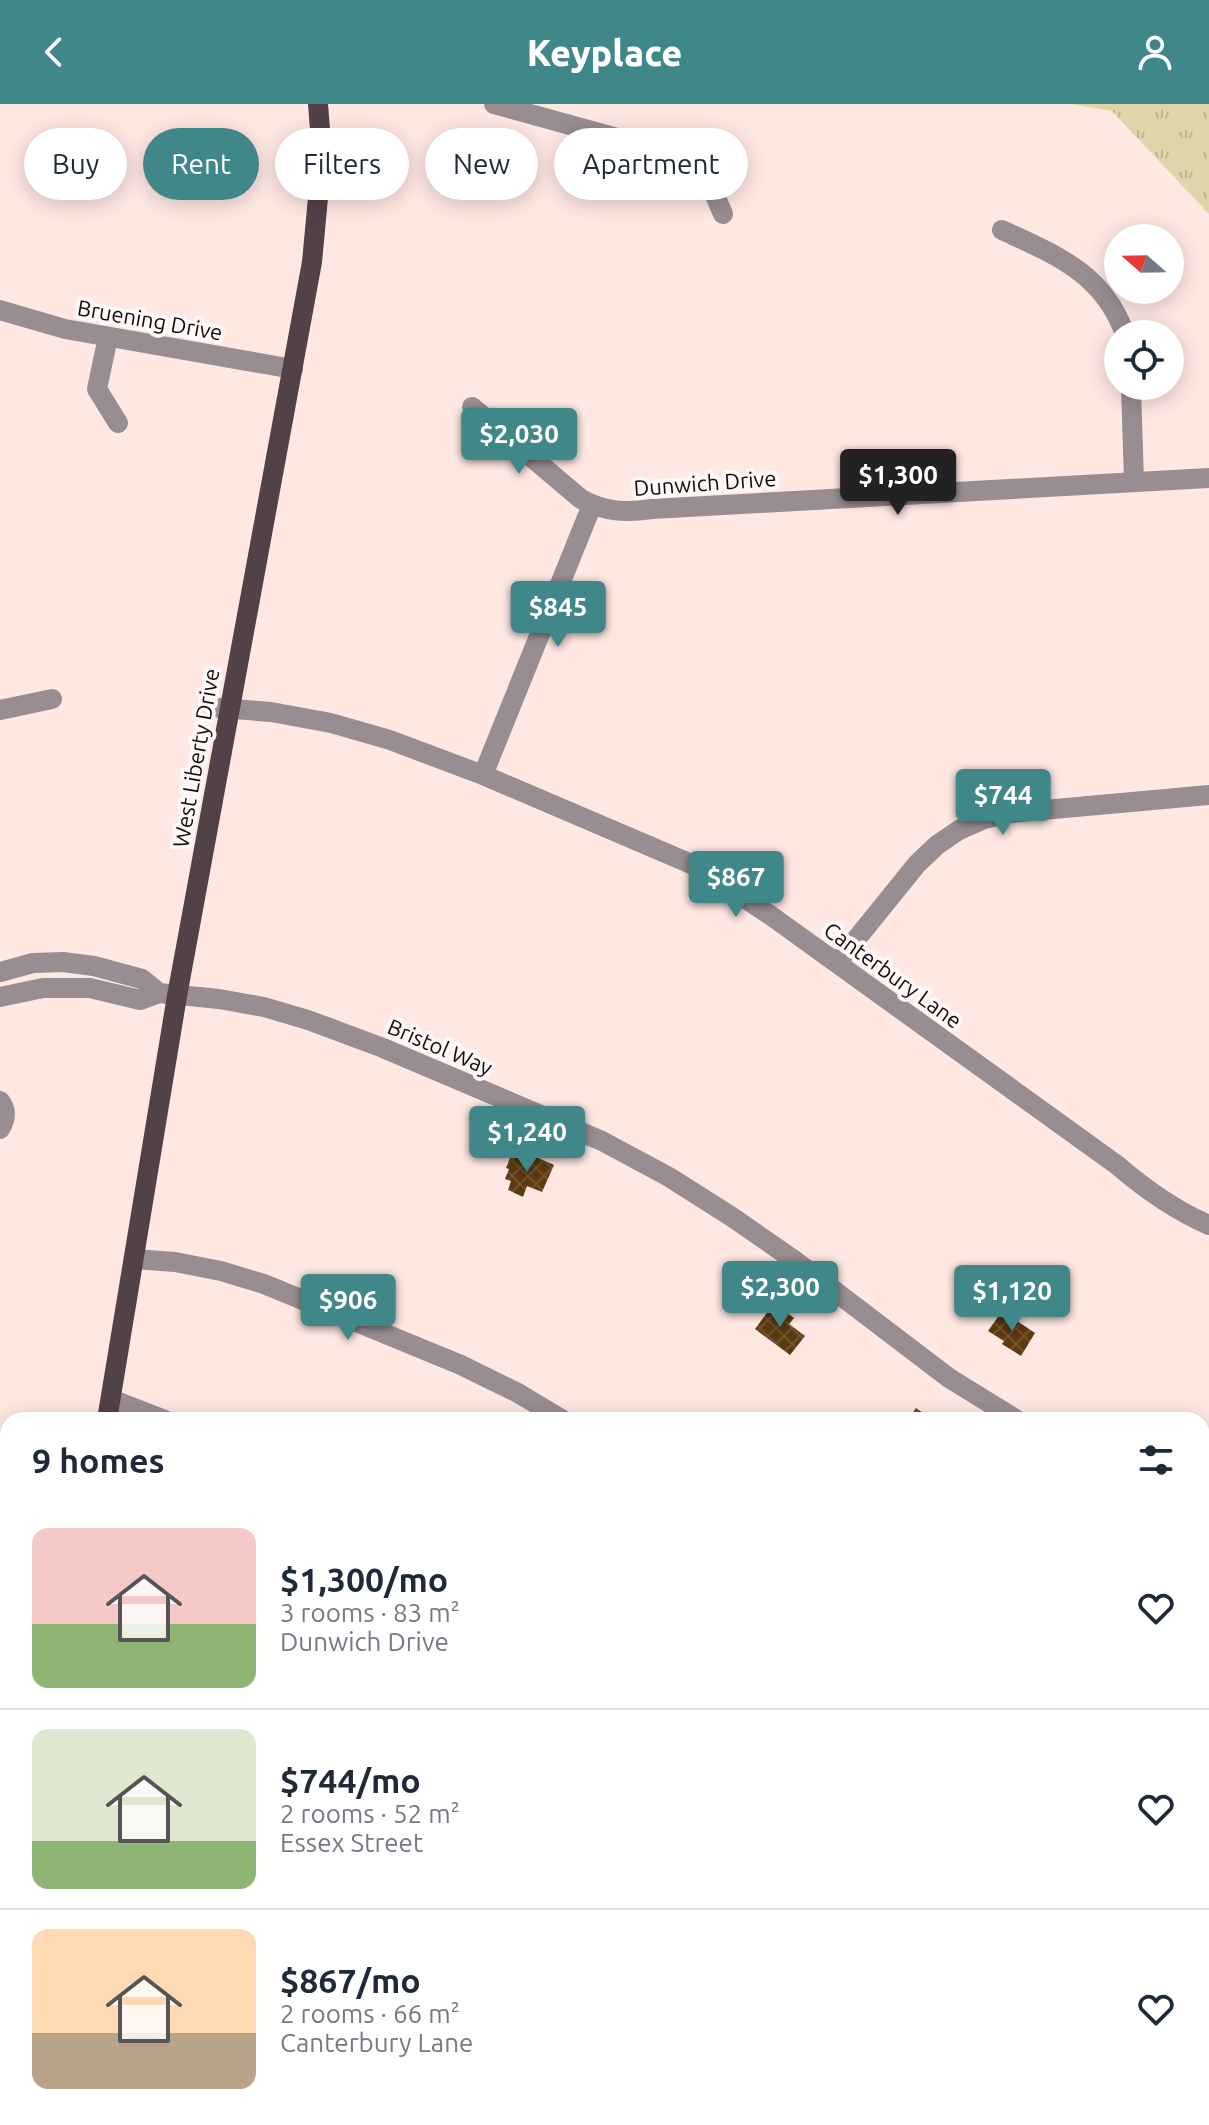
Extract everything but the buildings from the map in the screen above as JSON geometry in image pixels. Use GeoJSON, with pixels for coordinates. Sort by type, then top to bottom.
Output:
{"type":"FeatureCollection","features":[{"type":"Feature","properties":{"kind":"main road","name":"West Liberty Drive"},"geometry":{"type":"LineString","coordinates":[[109,1412],[134,1259],[168,994],[219,708],[293,369],[312,262],[322,155],[318,104]]}},
{"type":"Feature","properties":{"kind":"street"},"geometry":{"type":"LineString","coordinates":[[494,104],[668,152],[700,174],[714,193],[723,214]]}},
{"type":"Feature","properties":{"kind":"street"},"geometry":{"type":"LineString","coordinates":[[1002,230],[1062,258],[1081,271],[1098,287],[1118,320]]}},
{"type":"Feature","properties":{"kind":"street","name":"Bruening Drive"},"geometry":{"type":"LineString","coordinates":[[0,310],[65,329],[293,369]]}},
{"type":"Feature","properties":{"kind":"street"},"geometry":{"type":"LineString","coordinates":[[108,337],[97,389],[118,423]]}},
{"type":"Feature","properties":{"kind":"street"},"geometry":{"type":"LineString","coordinates":[[1131,400],[1134,482]]}},
{"type":"Feature","properties":{"kind":"street"},"geometry":{"type":"LineString","coordinates":[[472,407],[592,505],[483,775]]}},
{"type":"Feature","properties":{"kind":"street","name":"Dunwich Drive"},"geometry":{"type":"LineString","coordinates":[[592,505],[628,512],[1209,478]]}},
{"type":"Feature","properties":{"kind":"street"},"geometry":{"type":"LineString","coordinates":[[0,710],[52,699]]}},
{"type":"Feature","properties":{"kind":"street","name":"Canterbury Lane"},"geometry":{"type":"LineString","coordinates":[[219,708],[271,712],[331,723],[390,740],[483,775],[696,866],[837,963],[1153,1194],[1209,1225]]}},
{"type":"Feature","properties":{"kind":"street"},"geometry":{"type":"LineString","coordinates":[[837,963],[917,864],[959,830],[984,819],[1011,813],[1209,795]]}},
{"type":"Feature","properties":{"kind":"street"},"geometry":{"type":"LineString","coordinates":[[51,962],[54,988]]}},
{"type":"Feature","properties":{"kind":"street"},"geometry":{"type":"LineString","coordinates":[[0,972],[33,963],[63,962],[94,966],[142,979],[168,994]]}},
{"type":"Feature","properties":{"kind":"street"},"geometry":{"type":"LineString","coordinates":[[90,988],[94,966]]}},
{"type":"Feature","properties":{"kind":"street","name":"Bristol Way"},"geometry":{"type":"LineString","coordinates":[[1,993],[43,988],[90,988],[140,1000],[168,994],[219,999],[308,1020],[383,1048],[602,1141],[669,1177],[794,1260],[949,1378],[1004,1412]]}},
{"type":"Feature","properties":{"kind":"street"},"geometry":{"type":"LineString","coordinates":[[0,1101],[5,1109],[0,1129]]}},
{"type":"Feature","properties":{"kind":"street"},"geometry":{"type":"LineString","coordinates":[[134,1259],[175,1262],[264,1284],[461,1365],[550,1412]]}},
{"type":"Feature","properties":{"kind":"street"},"geometry":{"type":"LineString","coordinates":[[111,1399],[144,1412]]}},
{"type":"Feature","properties":{"kind":"green space"},"geometry":{"type":"Polygon","coordinates":[[[1071,104],[1209,104],[1209,214],[1112,111],[1071,104]]]}}]}
